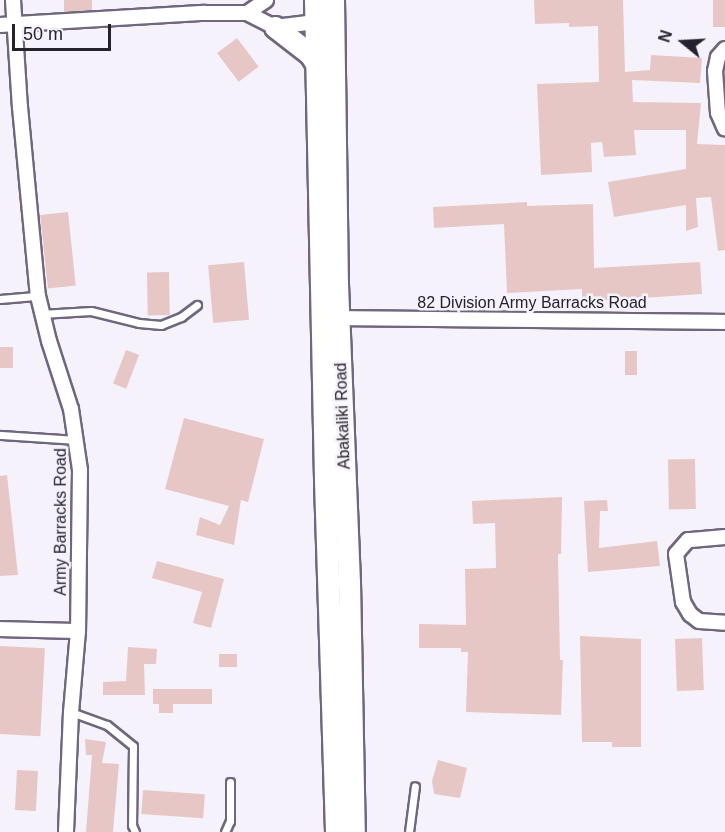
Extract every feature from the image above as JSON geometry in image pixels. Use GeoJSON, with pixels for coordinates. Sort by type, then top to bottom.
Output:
{"type":"FeatureCollection","features":[{"type":"Feature","properties":{"kind":"main road","name":"Abakaliki Road"},"geometry":{"type":"LineString","coordinates":[[315,0],[327,14],[349,582],[354,832]]}},
{"type":"Feature","properties":{"kind":"main road","name":"Abakaliki Road"},"geometry":{"type":"LineString","coordinates":[[327,14],[317,65],[325,481],[336,832]]}},
{"type":"Feature","properties":{"kind":"main road"},"geometry":{"type":"LineString","coordinates":[[275,27],[310,54],[317,65]]}},
{"type":"Feature","properties":{"kind":"street","name":"Army Barracks Road"},"geometry":{"type":"LineString","coordinates":[[13,0],[40,314],[71,409],[80,470],[78,631],[71,712],[66,832]]}},
{"type":"Feature","properties":{"kind":"street"},"geometry":{"type":"LineString","coordinates":[[247,13],[266,0]]}},
{"type":"Feature","properties":{"kind":"street"},"geometry":{"type":"LineString","coordinates":[[0,25],[205,13],[247,13],[275,27],[327,14]]}},
{"type":"Feature","properties":{"kind":"street"},"geometry":{"type":"LineString","coordinates":[[725,49],[718,57],[715,71],[718,113],[725,129]]}},
{"type":"Feature","properties":{"kind":"street","name":"82 Division Army Barracks Road"},"geometry":{"type":"LineString","coordinates":[[339,318],[725,322]]}},
{"type":"Feature","properties":{"kind":"street"},"geometry":{"type":"LineString","coordinates":[[725,537],[688,540],[676,554],[681,594],[690,614],[699,621],[725,623]]}},
{"type":"Feature","properties":{"kind":"street"},"geometry":{"type":"LineString","coordinates":[[0,629],[78,631]]}},
{"type":"Feature","properties":{"kind":"lane"},"geometry":{"type":"LineString","coordinates":[[0,299],[38,296]]}},
{"type":"Feature","properties":{"kind":"lane"},"geometry":{"type":"LineString","coordinates":[[40,314],[91,311],[139,323],[161,325],[181,317],[197,305]]}},
{"type":"Feature","properties":{"kind":"lane"},"geometry":{"type":"LineString","coordinates":[[0,435],[77,440]]}},
{"type":"Feature","properties":{"kind":"lane"},"geometry":{"type":"LineString","coordinates":[[71,712],[107,725],[133,746],[132,825],[135,832]]}},
{"type":"Feature","properties":{"kind":"lane"},"geometry":{"type":"LineString","coordinates":[[225,832],[230,821],[230,782]]}},
{"type":"Feature","properties":{"kind":"lane"},"geometry":{"type":"LineString","coordinates":[[409,832],[416,786]]}},
{"type":"Feature","properties":{"kind":"building"},"geometry":{"type":"Polygon","coordinates":[[[64,0],[92,0],[92,12],[64,12],[64,0]]]}},
{"type":"Feature","properties":{"kind":"building"},"geometry":{"type":"Polygon","coordinates":[[[534,0],[623,0],[625,72],[650,70],[651,55],[702,58],[700,83],[632,80],[633,102],[701,103],[697,144],[725,145],[725,250],[718,251],[711,197],[696,198],[698,227],[686,231],[686,205],[614,217],[608,182],[686,169],[686,130],[634,130],[636,155],[604,157],[602,142],[591,143],[592,172],[541,175],[537,84],[599,82],[598,26],[569,27],[569,23],[535,24],[534,0]]]}},
{"type":"Feature","properties":{"kind":"building"},"geometry":{"type":"Polygon","coordinates":[[[713,0],[725,0],[725,27],[713,27],[713,0]]]}},
{"type":"Feature","properties":{"kind":"building"},"geometry":{"type":"Polygon","coordinates":[[[237,38],[259,67],[239,82],[217,53],[237,38]]]}},
{"type":"Feature","properties":{"kind":"building"},"geometry":{"type":"Polygon","coordinates":[[[527,202],[527,206],[593,204],[594,268],[700,262],[702,294],[582,302],[582,289],[507,293],[504,224],[434,228],[433,207],[527,202]]]}},
{"type":"Feature","properties":{"kind":"building"},"geometry":{"type":"Polygon","coordinates":[[[68,212],[76,286],[48,289],[40,215],[68,212]]]}},
{"type":"Feature","properties":{"kind":"building"},"geometry":{"type":"Polygon","coordinates":[[[244,262],[249,320],[213,323],[208,265],[244,262]]]}},
{"type":"Feature","properties":{"kind":"building"},"geometry":{"type":"Polygon","coordinates":[[[147,272],[169,272],[170,315],[148,315],[147,272]]]}},
{"type":"Feature","properties":{"kind":"building"},"geometry":{"type":"Polygon","coordinates":[[[0,347],[13,347],[13,368],[0,368],[0,347]]]}},
{"type":"Feature","properties":{"kind":"building"},"geometry":{"type":"Polygon","coordinates":[[[126,350],[139,355],[126,389],[113,384],[126,350]]]}},
{"type":"Feature","properties":{"kind":"building"},"geometry":{"type":"Polygon","coordinates":[[[625,351],[637,351],[637,375],[625,375],[625,351]]]}},
{"type":"Feature","properties":{"kind":"building"},"geometry":{"type":"Polygon","coordinates":[[[184,418],[264,439],[248,502],[241,500],[234,545],[196,535],[200,517],[220,525],[229,506],[165,489],[184,418]]]}},
{"type":"Feature","properties":{"kind":"building"},"geometry":{"type":"Polygon","coordinates":[[[668,459],[695,459],[696,509],[669,509],[668,459]]]}},
{"type":"Feature","properties":{"kind":"building"},"geometry":{"type":"Polygon","coordinates":[[[7,475],[18,575],[0,576],[0,476],[7,475]]]}},
{"type":"Feature","properties":{"kind":"building"},"geometry":{"type":"Polygon","coordinates":[[[562,497],[561,554],[558,554],[560,660],[563,660],[561,715],[466,712],[468,652],[461,652],[461,648],[419,648],[419,624],[466,625],[465,569],[496,568],[495,523],[473,524],[472,501],[562,497]]]}},
{"type":"Feature","properties":{"kind":"building"},"geometry":{"type":"Polygon","coordinates":[[[607,500],[608,511],[600,511],[599,548],[657,541],[660,566],[588,572],[584,501],[607,500]]]}},
{"type":"Feature","properties":{"kind":"building"},"geometry":{"type":"Polygon","coordinates":[[[157,561],[224,579],[211,628],[193,623],[202,592],[152,578],[157,561]]]}},
{"type":"Feature","properties":{"kind":"building"},"geometry":{"type":"Polygon","coordinates":[[[580,636],[641,639],[641,747],[612,747],[612,742],[582,742],[580,636]]]}},
{"type":"Feature","properties":{"kind":"building"},"geometry":{"type":"Polygon","coordinates":[[[702,638],[704,690],[677,691],[675,639],[702,638]]]}},
{"type":"Feature","properties":{"kind":"building"},"geometry":{"type":"Polygon","coordinates":[[[0,646],[45,648],[40,736],[0,734],[0,646]]]}},
{"type":"Feature","properties":{"kind":"building"},"geometry":{"type":"Polygon","coordinates":[[[128,647],[157,649],[156,664],[144,664],[145,695],[103,695],[103,682],[126,681],[128,647]]]}},
{"type":"Feature","properties":{"kind":"building"},"geometry":{"type":"Polygon","coordinates":[[[219,654],[237,654],[237,667],[219,667],[219,654]]]}},
{"type":"Feature","properties":{"kind":"building"},"geometry":{"type":"Polygon","coordinates":[[[153,689],[212,689],[212,704],[173,704],[173,713],[159,713],[159,704],[153,704],[153,689]]]}},
{"type":"Feature","properties":{"kind":"building"},"geometry":{"type":"Polygon","coordinates":[[[85,739],[106,742],[102,763],[119,764],[113,832],[86,832],[92,755],[86,755],[85,739]]]}},
{"type":"Feature","properties":{"kind":"building"},"geometry":{"type":"Polygon","coordinates":[[[438,760],[467,768],[460,798],[434,794],[432,781],[438,760]]]}},
{"type":"Feature","properties":{"kind":"building"},"geometry":{"type":"Polygon","coordinates":[[[17,770],[38,771],[36,811],[15,810],[17,770]]]}},
{"type":"Feature","properties":{"kind":"building"},"geometry":{"type":"Polygon","coordinates":[[[143,790],[205,794],[203,818],[141,814],[143,790]]]}}]}
